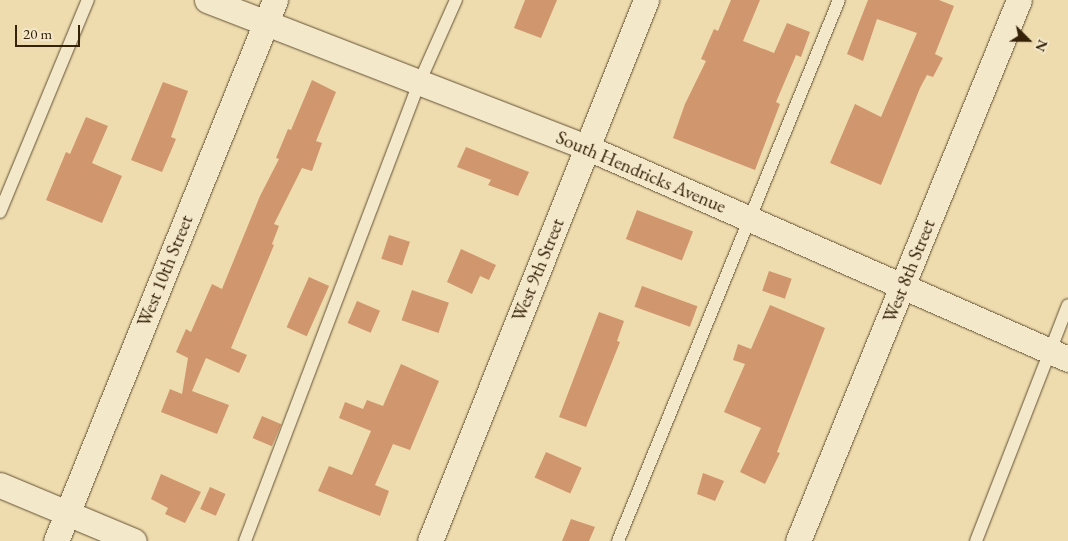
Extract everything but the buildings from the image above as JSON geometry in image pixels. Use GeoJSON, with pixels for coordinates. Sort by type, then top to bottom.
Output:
{"type":"FeatureCollection","features":[{"type":"Feature","properties":{"kind":"street","name":"South Hendricks Avenue"},"geometry":{"type":"LineString","coordinates":[[207,0],[270,11],[419,82],[586,147],[1059,355]]}},
{"type":"Feature","properties":{"kind":"street","name":"West 9th Street"},"geometry":{"type":"LineString","coordinates":[[430,541],[646,0]]}},
{"type":"Feature","properties":{"kind":"street","name":"West 8th Street"},"geometry":{"type":"LineString","coordinates":[[798,541],[1019,0]]}},
{"type":"Feature","properties":{"kind":"street","name":"West 10th Street"},"geometry":{"type":"LineString","coordinates":[[56,541],[270,11]]}},
{"type":"Feature","properties":{"kind":"street"},"geometry":{"type":"LineString","coordinates":[[0,486],[134,541]]}},
{"type":"Feature","properties":{"kind":"lane"},"geometry":{"type":"LineString","coordinates":[[0,212],[88,0]]}},
{"type":"Feature","properties":{"kind":"lane"},"geometry":{"type":"LineString","coordinates":[[244,541],[419,82],[456,0]]}},
{"type":"Feature","properties":{"kind":"lane"},"geometry":{"type":"LineString","coordinates":[[618,541],[839,0]]}},
{"type":"Feature","properties":{"kind":"lane"},"geometry":{"type":"LineString","coordinates":[[976,541],[1059,355],[1068,305]]}}]}
